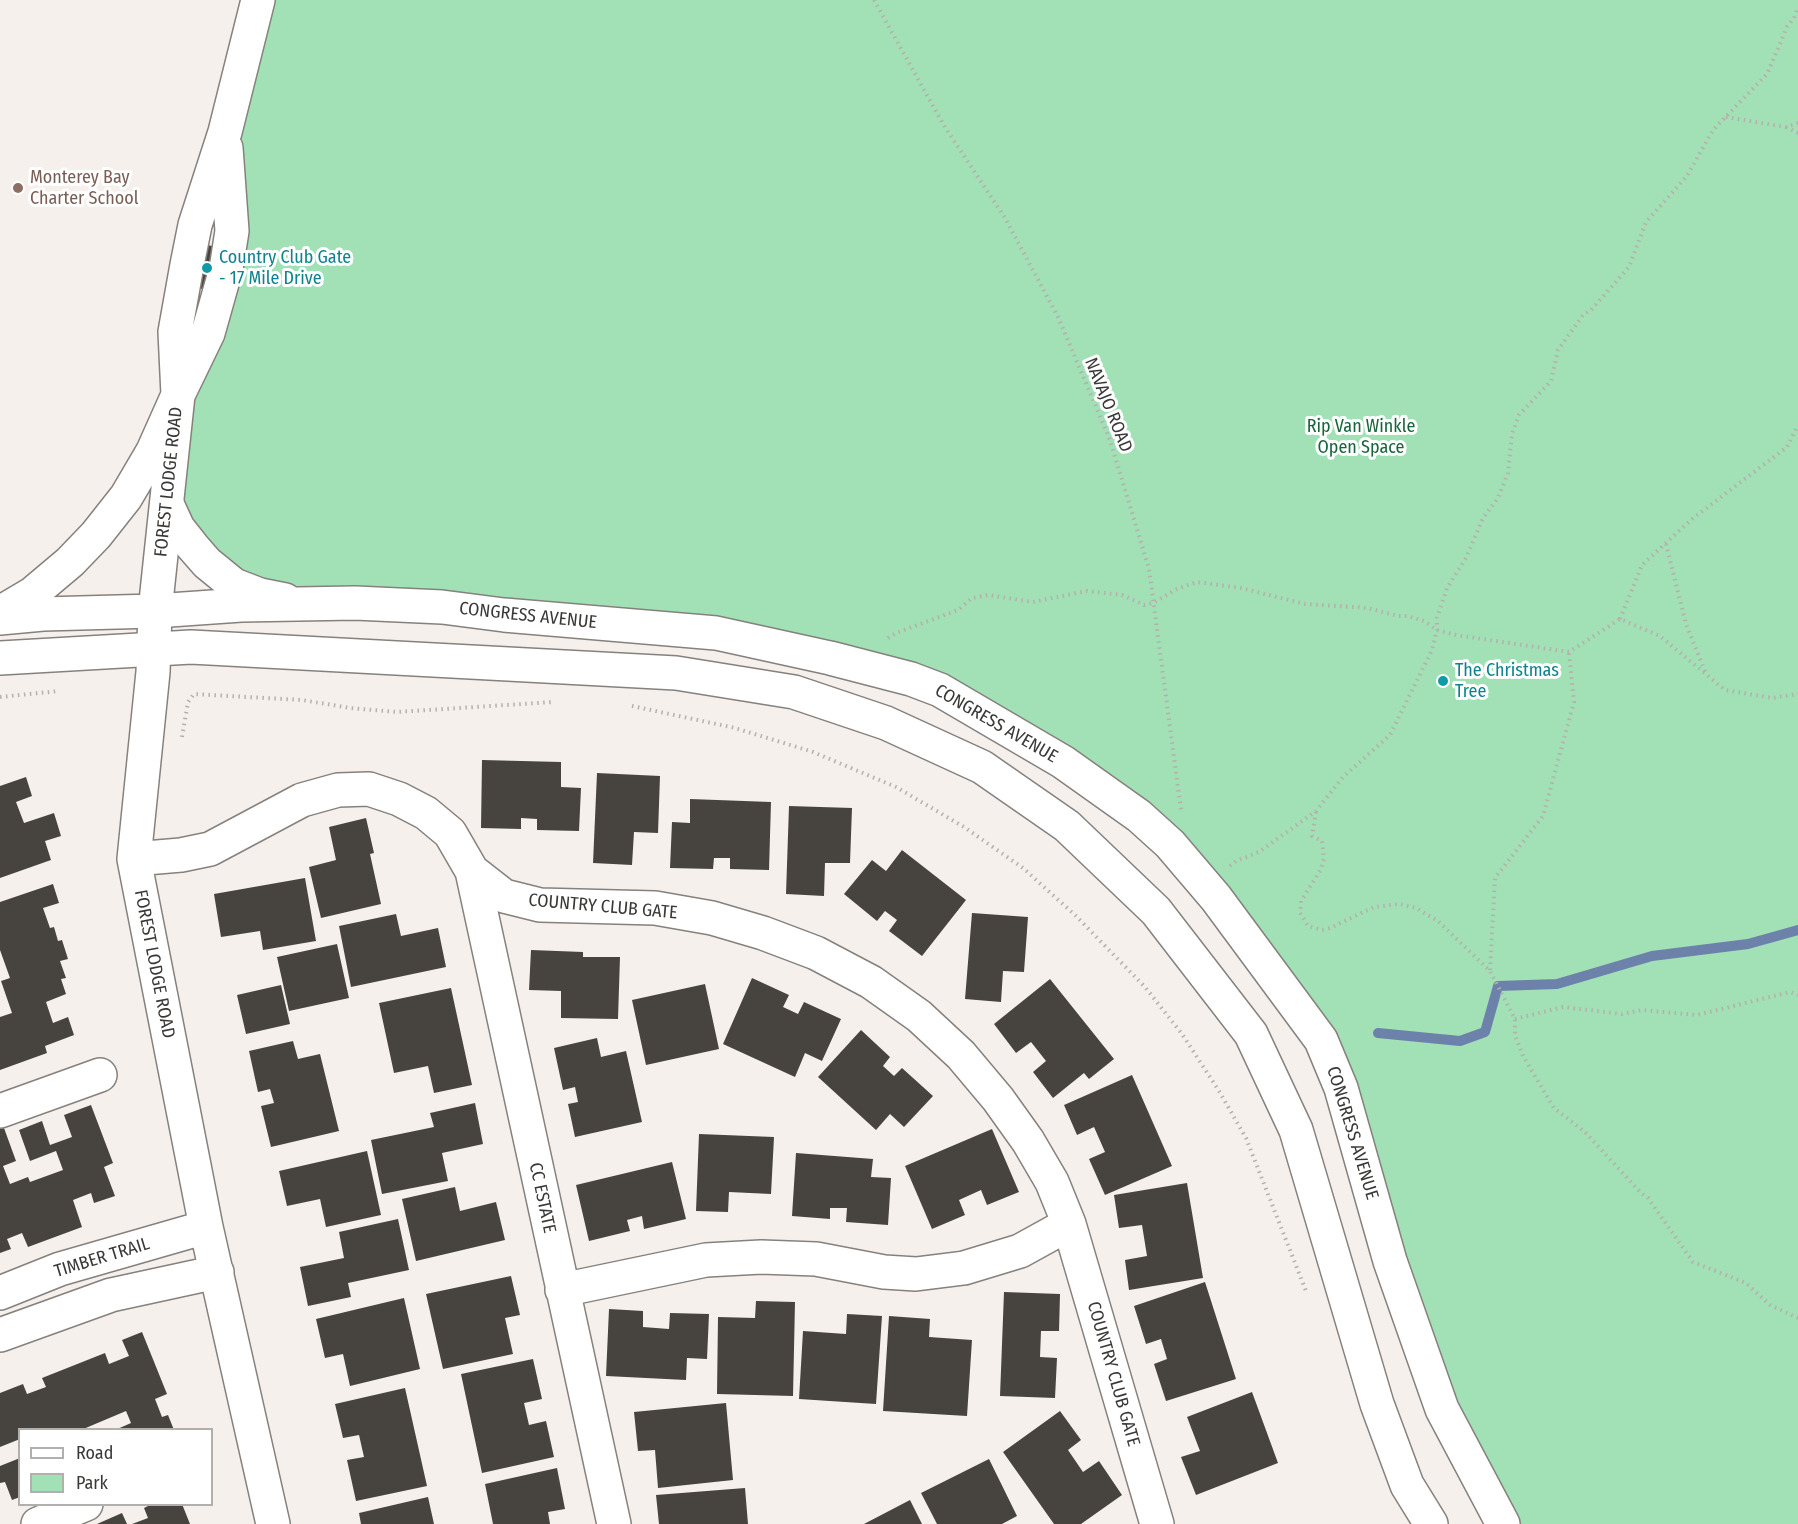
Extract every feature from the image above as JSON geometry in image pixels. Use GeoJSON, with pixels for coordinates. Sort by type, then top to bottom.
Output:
{"type":"FeatureCollection","features":[{"type":"Feature","properties":{"kind":"street","name":"FOREST LODGE ROAD"},"geometry":{"type":"LineString","coordinates":[[258,0],[225,132],[195,225],[175,333],[178,395],[155,611],[153,672],[134,859],[206,1227],[273,1524]]}},
{"type":"Feature","properties":{"kind":"street"},"geometry":{"type":"LineString","coordinates":[[0,616],[32,594],[70,562],[96,535],[126,497],[153,451],[178,395]]}},
{"type":"Feature","properties":{"kind":"street"},"geometry":{"type":"LineString","coordinates":[[167,504],[178,528],[193,547],[207,563],[234,585],[260,595],[304,604]]}},
{"type":"Feature","properties":{"kind":"street","name":"CONGRESS AVENUE"},"geometry":{"type":"LineString","coordinates":[[0,616],[155,611],[241,605],[356,603],[442,607],[504,615],[716,633],[830,657],[911,679],[940,690],[1063,762],[1139,816],[1170,844],[1198,876],[1321,1040],[1341,1088],[1390,1261],[1442,1409],[1503,1524]]}},
{"type":"Feature","properties":{"kind":"street"},"geometry":{"type":"LineString","coordinates":[[0,658],[191,647],[676,673],[794,692],[886,723],[982,767],[1067,826],[1156,911],[1251,1034],[1296,1130],[1377,1404],[1407,1485],[1431,1524]]}},
{"type":"Feature","properties":{"kind":"street","name":"COUNTRY CLUB GATE"},"geometry":{"type":"LineString","coordinates":[[134,859],[182,855],[210,849],[302,800],[338,790],[369,789],[399,799],[426,813],[450,833],[472,871],[504,896],[540,905],[655,908],[712,918],[763,933],[816,953],[871,982],[927,1023],[961,1055],[998,1099],[1028,1141],[1052,1182],[1069,1224],[1157,1524]]}},
{"type":"Feature","properties":{"kind":"street","name":"CC ESTATE"},"geometry":{"type":"LineString","coordinates":[[472,871],[614,1524]]}},
{"type":"Feature","properties":{"kind":"street"},"geometry":{"type":"LineString","coordinates":[[0,1111],[100,1075]]}},
{"type":"Feature","properties":{"kind":"street"},"geometry":{"type":"LineString","coordinates":[[562,1290],[706,1260],[816,1259],[884,1272],[926,1273],[964,1268],[1020,1251],[1069,1224]]}},
{"type":"Feature","properties":{"kind":"street","name":"TIMBER TRAIL"},"geometry":{"type":"LineString","coordinates":[[0,1293],[60,1269],[206,1227]]}},
{"type":"Feature","properties":{"kind":"street"},"geometry":{"type":"LineString","coordinates":[[0,1335],[111,1295],[217,1272]]}},
{"type":"Feature","properties":{"kind":"street"},"geometry":{"type":"LineString","coordinates":[[38,1524],[81,1506]]}},
{"type":"Feature","properties":{"kind":"path","name":"NAVAJO ROAD"},"geometry":{"type":"LineString","coordinates":[[874,0],[943,124],[1005,218],[1058,317],[1110,440],[1149,569],[1198,876]]}},
{"type":"Feature","properties":{"kind":"path"},"geometry":{"type":"LineString","coordinates":[[1198,876],[1258,852],[1316,812],[1343,777],[1390,735],[1432,650],[1437,630],[1437,618],[1447,588],[1466,558],[1483,518],[1498,498],[1508,473],[1512,434],[1519,415],[1551,381],[1558,350],[1583,315],[1591,310],[1629,267],[1646,222],[1687,176],[1713,130],[1767,74],[1787,27],[1798,8]]}},
{"type":"Feature","properties":{"kind":"path"},"geometry":{"type":"LineString","coordinates":[[1726,116],[1786,127],[1798,133]]}},
{"type":"Feature","properties":{"kind":"path"},"geometry":{"type":"LineString","coordinates":[[1786,127],[1798,123]]}},
{"type":"Feature","properties":{"kind":"path"},"geometry":{"type":"LineString","coordinates":[[878,644],[896,633],[958,610],[972,598],[988,595],[1033,602],[1087,591],[1122,595],[1144,605],[1197,582],[1240,588],[1305,604],[1368,608],[1398,616],[1408,616],[1424,621],[1437,630],[1456,635],[1569,652],[1620,619],[1642,565],[1692,519],[1787,447],[1798,425]]}},
{"type":"Feature","properties":{"kind":"path"},"geometry":{"type":"LineString","coordinates":[[1666,544],[1686,624],[1706,675]]}},
{"type":"Feature","properties":{"kind":"path"},"geometry":{"type":"LineString","coordinates":[[1620,619],[1660,636],[1725,690],[1772,698],[1798,694]]}},
{"type":"Feature","properties":{"kind":"path"},"geometry":{"type":"LineString","coordinates":[[1490,971],[1495,878],[1543,816],[1574,702],[1569,652]]}},
{"type":"Feature","properties":{"kind":"path"},"geometry":{"type":"LineString","coordinates":[[0,697],[62,690]]}},
{"type":"Feature","properties":{"kind":"path"},"geometry":{"type":"LineString","coordinates":[[194,694],[302,700],[350,708],[397,712],[555,702]]}},
{"type":"Feature","properties":{"kind":"path"},"geometry":{"type":"LineString","coordinates":[[631,706],[735,728],[813,752],[896,787],[964,827],[1023,868],[1076,916],[1145,987],[1182,1034],[1246,1138],[1310,1300]]}},
{"type":"Feature","properties":{"kind":"path"},"geometry":{"type":"LineString","coordinates":[[1316,812],[1311,836],[1322,841],[1324,859],[1321,869],[1301,901],[1300,913],[1308,926],[1322,930],[1374,908],[1400,904],[1416,908],[1438,921],[1490,971],[1515,1019],[1515,1035],[1523,1056],[1554,1108],[1585,1132],[1648,1198],[1693,1262],[1746,1282],[1770,1305],[1798,1318]]}},
{"type":"Feature","properties":{"kind":"path"},"geometry":{"type":"LineString","coordinates":[[1515,1019],[1563,1007],[1622,1014],[1642,1010],[1697,1015],[1790,992],[1798,995]]}},
{"type":"Feature","properties":{"kind":"green space","name":"Rip Van Winkle Open Space"},"geometry":{"type":"Polygon","coordinates":[[[258,0],[1798,0],[1798,1524],[1503,1524],[1442,1409],[1341,1088],[1216,898],[1063,762],[830,658],[304,604],[207,563],[170,477],[208,333],[225,132],[258,0]]]}},
{"type":"Feature","properties":{"kind":"building","name":"Country Club Gate - 17 Mile Drive"},"geometry":{"type":"Polygon","coordinates":[[[202,244],[222,248],[213,291],[192,287],[202,244]]]}},
{"type":"Feature","properties":{"kind":"building"},"geometry":{"type":"Polygon","coordinates":[[[482,760],[561,762],[561,787],[581,788],[579,831],[537,830],[537,819],[521,818],[521,829],[481,828],[482,760]]]}},
{"type":"Feature","properties":{"kind":"building"},"geometry":{"type":"Polygon","coordinates":[[[597,773],[660,776],[658,833],[634,832],[632,865],[593,863],[597,773]]]}},
{"type":"Feature","properties":{"kind":"building"},"geometry":{"type":"Polygon","coordinates":[[[26,777],[32,796],[16,802],[24,823],[54,813],[61,836],[45,841],[51,860],[0,878],[0,786],[26,777]]]}},
{"type":"Feature","properties":{"kind":"building"},"geometry":{"type":"Polygon","coordinates":[[[690,799],[771,802],[769,870],[730,869],[730,858],[714,858],[713,869],[670,868],[672,822],[690,823],[690,799]]]}},
{"type":"Feature","properties":{"kind":"building"},"geometry":{"type":"Polygon","coordinates":[[[789,806],[852,808],[850,863],[825,863],[824,896],[786,894],[789,806]]]}},
{"type":"Feature","properties":{"kind":"building"},"geometry":{"type":"Polygon","coordinates":[[[366,818],[374,853],[370,854],[381,904],[321,918],[309,867],[336,860],[329,827],[366,818]]]}},
{"type":"Feature","properties":{"kind":"building"},"geometry":{"type":"Polygon","coordinates":[[[902,850],[966,900],[922,956],[889,931],[897,920],[885,911],[877,921],[844,894],[872,860],[886,871],[902,850]]]}},
{"type":"Feature","properties":{"kind":"building"},"geometry":{"type":"Polygon","coordinates":[[[305,878],[316,941],[263,950],[260,931],[221,937],[214,894],[305,878]]]}},
{"type":"Feature","properties":{"kind":"building"},"geometry":{"type":"Polygon","coordinates":[[[53,884],[59,903],[43,908],[50,928],[54,927],[58,941],[62,940],[68,959],[60,961],[66,978],[61,979],[66,994],[46,1002],[53,1023],[68,1017],[74,1035],[45,1046],[47,1053],[0,1070],[0,1017],[12,1013],[1,981],[10,978],[0,950],[0,902],[53,884]]]}},
{"type":"Feature","properties":{"kind":"building"},"geometry":{"type":"Polygon","coordinates":[[[972,913],[1028,917],[1024,972],[1003,971],[1001,1002],[965,999],[972,913]]]}},
{"type":"Feature","properties":{"kind":"building"},"geometry":{"type":"Polygon","coordinates":[[[396,914],[401,936],[438,928],[446,967],[351,987],[339,926],[396,914]]]}},
{"type":"Feature","properties":{"kind":"building"},"geometry":{"type":"Polygon","coordinates":[[[337,944],[349,998],[289,1011],[277,957],[337,944]]]}},
{"type":"Feature","properties":{"kind":"building"},"geometry":{"type":"Polygon","coordinates":[[[531,950],[583,952],[583,957],[620,957],[618,1019],[561,1018],[561,991],[529,990],[531,950]]]}},
{"type":"Feature","properties":{"kind":"building"},"geometry":{"type":"Polygon","coordinates":[[[752,978],[789,995],[783,1007],[798,1014],[804,1002],[841,1019],[822,1061],[805,1053],[795,1077],[723,1044],[752,978]]]}},
{"type":"Feature","properties":{"kind":"building"},"geometry":{"type":"Polygon","coordinates":[[[1050,979],[1114,1059],[1089,1079],[1084,1073],[1053,1098],[1033,1072],[1046,1061],[1031,1042],[1016,1053],[994,1024],[1050,979]]]}},
{"type":"Feature","properties":{"kind":"building"},"geometry":{"type":"Polygon","coordinates":[[[705,984],[719,1049],[646,1065],[632,1000],[705,984]]]}},
{"type":"Feature","properties":{"kind":"building"},"geometry":{"type":"Polygon","coordinates":[[[281,985],[290,1024],[246,1034],[237,995],[281,985]]]}},
{"type":"Feature","properties":{"kind":"building"},"geometry":{"type":"Polygon","coordinates":[[[451,988],[472,1085],[434,1093],[428,1066],[394,1073],[379,1003],[451,988]]]}},
{"type":"Feature","properties":{"kind":"building"},"geometry":{"type":"Polygon","coordinates":[[[861,1030],[890,1057],[883,1066],[894,1076],[902,1068],[933,1096],[904,1127],[890,1114],[876,1130],[818,1077],[861,1030]]]}},
{"type":"Feature","properties":{"kind":"building"},"geometry":{"type":"Polygon","coordinates":[[[597,1038],[601,1057],[626,1051],[642,1122],[575,1137],[568,1104],[578,1102],[575,1087],[563,1090],[554,1048],[597,1038]]]}},
{"type":"Feature","properties":{"kind":"building"},"geometry":{"type":"Polygon","coordinates":[[[293,1041],[298,1059],[320,1054],[339,1131],[271,1147],[261,1106],[274,1103],[270,1089],[258,1092],[249,1051],[293,1041]]]}},
{"type":"Feature","properties":{"kind":"building"},"geometry":{"type":"Polygon","coordinates":[[[1132,1075],[1172,1166],[1105,1195],[1089,1159],[1105,1152],[1094,1127],[1077,1135],[1064,1105],[1132,1075]]]}},
{"type":"Feature","properties":{"kind":"building"},"geometry":{"type":"Polygon","coordinates":[[[475,1103],[483,1144],[442,1153],[448,1181],[382,1194],[371,1140],[434,1127],[430,1113],[475,1103]]]}},
{"type":"Feature","properties":{"kind":"building"},"geometry":{"type":"Polygon","coordinates":[[[91,1105],[113,1163],[104,1167],[115,1196],[94,1203],[91,1193],[73,1200],[82,1227],[28,1247],[22,1233],[7,1239],[11,1249],[0,1253],[0,1129],[4,1128],[16,1161],[3,1166],[10,1184],[28,1177],[30,1182],[63,1170],[56,1151],[30,1161],[19,1130],[42,1121],[50,1145],[72,1137],[64,1115],[91,1105]]]}},
{"type":"Feature","properties":{"kind":"building"},"geometry":{"type":"Polygon","coordinates":[[[992,1129],[1019,1192],[987,1205],[981,1190],[959,1200],[965,1215],[932,1229],[905,1166],[992,1129]]]}},
{"type":"Feature","properties":{"kind":"building"},"geometry":{"type":"Polygon","coordinates":[[[699,1134],[774,1137],[771,1194],[729,1192],[728,1212],[696,1211],[699,1134]]]}},
{"type":"Feature","properties":{"kind":"building"},"geometry":{"type":"Polygon","coordinates":[[[367,1151],[381,1215],[326,1227],[320,1199],[287,1206],[279,1171],[367,1151]]]}},
{"type":"Feature","properties":{"kind":"building"},"geometry":{"type":"Polygon","coordinates":[[[796,1153],[873,1159],[871,1177],[891,1178],[888,1225],[846,1222],[847,1208],[830,1208],[830,1219],[792,1216],[796,1153]]]}},
{"type":"Feature","properties":{"kind":"building"},"geometry":{"type":"Polygon","coordinates":[[[672,1162],[686,1219],[644,1229],[642,1216],[627,1220],[630,1231],[589,1241],[576,1185],[672,1162]]]}},
{"type":"Feature","properties":{"kind":"building"},"geometry":{"type":"Polygon","coordinates":[[[1187,1183],[1203,1278],[1129,1290],[1125,1260],[1147,1256],[1142,1225],[1119,1228],[1114,1195],[1187,1183]]]}},
{"type":"Feature","properties":{"kind":"building"},"geometry":{"type":"Polygon","coordinates":[[[455,1187],[460,1211],[496,1202],[505,1240],[416,1261],[402,1199],[455,1187]]]}},
{"type":"Feature","properties":{"kind":"building"},"geometry":{"type":"Polygon","coordinates":[[[398,1219],[409,1270],[348,1283],[351,1297],[308,1306],[300,1267],[344,1258],[339,1232],[398,1219]]]}},
{"type":"Feature","properties":{"kind":"building"},"geometry":{"type":"Polygon","coordinates":[[[511,1276],[520,1315],[505,1318],[513,1354],[443,1369],[426,1294],[511,1276]]]}},
{"type":"Feature","properties":{"kind":"building"},"geometry":{"type":"Polygon","coordinates":[[[1205,1282],[1236,1379],[1166,1401],[1154,1364],[1167,1359],[1161,1339],[1146,1344],[1134,1306],[1205,1282]]]}},
{"type":"Feature","properties":{"kind":"building"},"geometry":{"type":"Polygon","coordinates":[[[1004,1292],[1060,1294],[1059,1331],[1041,1331],[1040,1357],[1057,1358],[1055,1398],[1000,1396],[1004,1292]]]}},
{"type":"Feature","properties":{"kind":"building"},"geometry":{"type":"Polygon","coordinates":[[[404,1298],[420,1369],[350,1386],[343,1354],[325,1358],[316,1319],[404,1298]]]}},
{"type":"Feature","properties":{"kind":"building"},"geometry":{"type":"Polygon","coordinates":[[[756,1301],[795,1302],[793,1396],[717,1394],[718,1317],[755,1318],[756,1301]]]}},
{"type":"Feature","properties":{"kind":"building"},"geometry":{"type":"Polygon","coordinates":[[[609,1309],[643,1311],[643,1327],[669,1329],[670,1313],[709,1314],[707,1359],[687,1358],[686,1380],[606,1376],[609,1309]]]}},
{"type":"Feature","properties":{"kind":"building"},"geometry":{"type":"Polygon","coordinates":[[[847,1314],[882,1316],[876,1404],[799,1399],[803,1331],[846,1334],[847,1314]]]}},
{"type":"Feature","properties":{"kind":"building"},"geometry":{"type":"Polygon","coordinates":[[[889,1316],[930,1319],[929,1337],[972,1340],[967,1416],[883,1411],[889,1316]]]}},
{"type":"Feature","properties":{"kind":"building"},"geometry":{"type":"Polygon","coordinates":[[[142,1332],[167,1394],[155,1399],[162,1417],[168,1415],[173,1428],[120,1428],[131,1423],[126,1411],[86,1428],[18,1428],[18,1440],[0,1447],[0,1393],[23,1384],[27,1394],[46,1387],[42,1378],[105,1353],[109,1364],[129,1356],[122,1340],[142,1332]]]}},
{"type":"Feature","properties":{"kind":"building"},"geometry":{"type":"Polygon","coordinates":[[[533,1359],[542,1399],[524,1403],[529,1425],[546,1421],[554,1457],[482,1473],[461,1374],[533,1359]]]}},
{"type":"Feature","properties":{"kind":"building"},"geometry":{"type":"Polygon","coordinates":[[[405,1388],[427,1486],[356,1501],[347,1460],[364,1457],[359,1435],[343,1438],[335,1404],[405,1388]]]}},
{"type":"Feature","properties":{"kind":"building"},"geometry":{"type":"Polygon","coordinates":[[[1252,1392],[1278,1463],[1196,1495],[1181,1457],[1200,1451],[1187,1417],[1252,1392]]]}},
{"type":"Feature","properties":{"kind":"building"},"geometry":{"type":"Polygon","coordinates":[[[726,1403],[733,1480],[658,1488],[655,1450],[638,1451],[634,1412],[726,1403]]]}},
{"type":"Feature","properties":{"kind":"building"},"geometry":{"type":"Polygon","coordinates":[[[1060,1411],[1081,1440],[1068,1450],[1083,1472],[1099,1461],[1122,1495],[1081,1524],[1054,1524],[1003,1452],[1060,1411]]]}},
{"type":"Feature","properties":{"kind":"building"},"geometry":{"type":"Polygon","coordinates":[[[18,1459],[18,1498],[12,1500],[5,1482],[0,1483],[0,1466],[18,1459]]]}},
{"type":"Feature","properties":{"kind":"building"},"geometry":{"type":"Polygon","coordinates":[[[989,1459],[1017,1516],[1002,1524],[937,1524],[921,1493],[989,1459]]]}},
{"type":"Feature","properties":{"kind":"building"},"geometry":{"type":"Polygon","coordinates":[[[557,1468],[565,1509],[548,1512],[550,1524],[493,1524],[485,1484],[557,1468]]]}},
{"type":"Feature","properties":{"kind":"building"},"geometry":{"type":"Polygon","coordinates":[[[745,1488],[748,1524],[659,1524],[656,1495],[745,1488]]]}},
{"type":"Feature","properties":{"kind":"building"},"geometry":{"type":"Polygon","coordinates":[[[428,1497],[434,1524],[361,1524],[359,1513],[428,1497]]]}},
{"type":"Feature","properties":{"kind":"building"},"geometry":{"type":"Polygon","coordinates":[[[910,1500],[922,1524],[864,1524],[910,1500]]]}},
{"type":"Feature","properties":{"kind":"building"},"geometry":{"type":"Polygon","coordinates":[[[183,1506],[190,1524],[132,1524],[148,1518],[144,1508],[183,1506]]]}},
{"type":"Feature","properties":{"kind":"building"},"geometry":{"type":"Polygon","coordinates":[[[122,1513],[127,1524],[97,1524],[122,1513]]]}},
{"type":"Feature","properties":{"kind":"waterway"},"geometry":{"type":"LineString","coordinates":[[1378,1033],[1460,1041],[1485,1032],[1498,986],[1557,984],[1652,956],[1748,944],[1798,930]]}},
{"type":"Feature","properties":{"kind":"place","name":"Monterey Bay Charter School"},"geometry":{"type":"Point","coordinates":[18,188]}},
{"type":"Feature","properties":{"kind":"place","name":"Country Club Gate - 17 Mile Drive"},"geometry":{"type":"Point","coordinates":[207,268]}},
{"type":"Feature","properties":{"kind":"place","name":"The Christmas Tree"},"geometry":{"type":"Point","coordinates":[1443,681]}}]}
